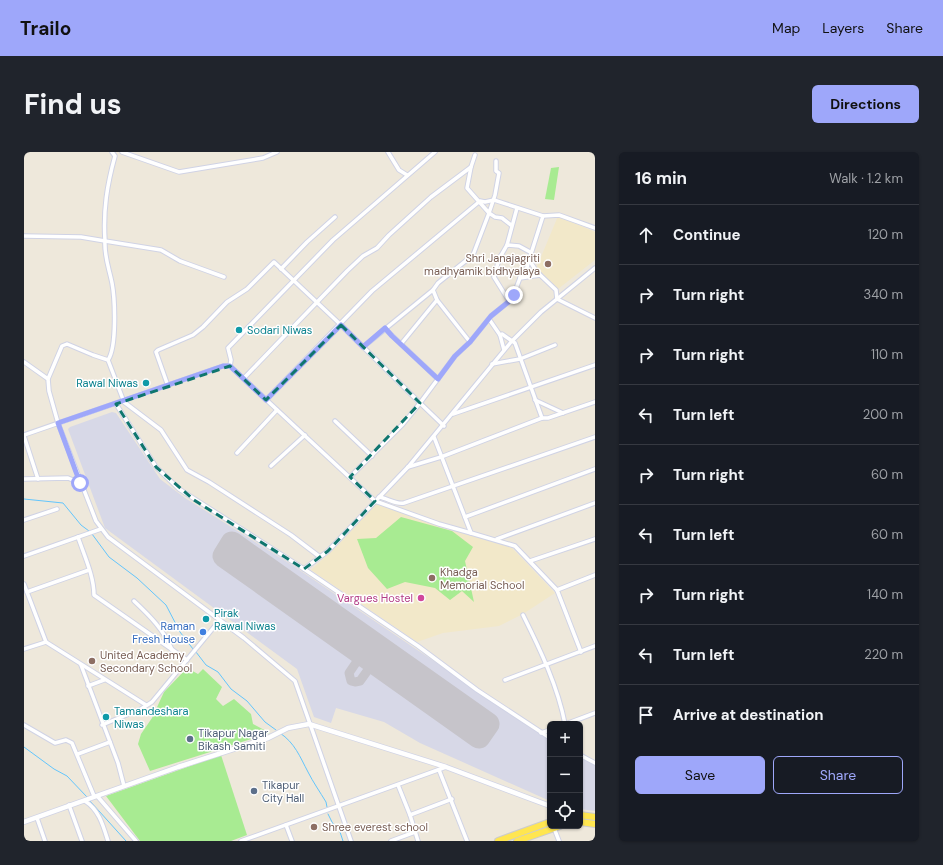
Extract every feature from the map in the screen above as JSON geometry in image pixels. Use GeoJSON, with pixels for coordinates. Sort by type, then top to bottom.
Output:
{"type":"FeatureCollection","features":[{"type":"Feature","properties":{"kind":"main road"},"geometry":{"type":"LineString","coordinates":[[583,815],[595,817]]}},
{"type":"Feature","properties":{"kind":"main road"},"geometry":{"type":"LineString","coordinates":[[583,822],[595,824]]}},
{"type":"Feature","properties":{"kind":"main road"},"geometry":{"type":"LineString","coordinates":[[498,841],[547,823]]}},
{"type":"Feature","properties":{"kind":"main road"},"geometry":{"type":"LineString","coordinates":[[522,840],[552,829]]}},
{"type":"Feature","properties":{"kind":"street"},"geometry":{"type":"LineString","coordinates":[[112,152],[115,156]]}},
{"type":"Feature","properties":{"kind":"street"},"geometry":{"type":"LineString","coordinates":[[108,360],[111,356],[113,341],[114,311],[112,284],[104,254],[105,198],[115,156],[121,152],[179,172],[263,158],[277,152]]}},
{"type":"Feature","properties":{"kind":"street"},"geometry":{"type":"LineString","coordinates":[[388,152],[399,170],[407,175]]}},
{"type":"Feature","properties":{"kind":"street"},"geometry":{"type":"LineString","coordinates":[[230,366],[231,360],[228,348],[333,240],[435,152]]}},
{"type":"Feature","properties":{"kind":"street"},"geometry":{"type":"LineString","coordinates":[[475,155],[466,186],[489,213],[494,217],[502,218],[511,225]]}},
{"type":"Feature","properties":{"kind":"street"},"geometry":{"type":"LineString","coordinates":[[363,347],[473,255],[494,200],[498,173],[496,171],[496,161]]}},
{"type":"Feature","properties":{"kind":"street"},"geometry":{"type":"LineString","coordinates":[[244,378],[363,256],[377,248],[389,235],[431,197],[471,167]]}},
{"type":"Feature","properties":{"kind":"street"},"geometry":{"type":"LineString","coordinates":[[266,400],[341,325],[372,291],[480,201],[485,202],[494,200],[542,216],[559,215],[595,228]]}},
{"type":"Feature","properties":{"kind":"street"},"geometry":{"type":"LineString","coordinates":[[509,301],[494,277],[499,259],[507,245],[511,225],[517,208]]}},
{"type":"Feature","properties":{"kind":"street"},"geometry":{"type":"LineString","coordinates":[[350,477],[403,424],[455,356],[470,342],[489,319],[514,295],[520,278],[526,271],[530,252],[542,216]]}},
{"type":"Feature","properties":{"kind":"street"},"geometry":{"type":"LineString","coordinates":[[281,269],[335,217]]}},
{"type":"Feature","properties":{"kind":"street"},"geometry":{"type":"LineString","coordinates":[[24,236],[81,237],[161,250],[180,261],[224,277]]}},
{"type":"Feature","properties":{"kind":"street"},"geometry":{"type":"LineString","coordinates":[[507,245],[519,246],[530,252]]}},
{"type":"Feature","properties":{"kind":"street"},"geometry":{"type":"LineString","coordinates":[[529,260],[540,275],[556,290],[557,299]]}},
{"type":"Feature","properties":{"kind":"street"},"geometry":{"type":"LineString","coordinates":[[168,386],[156,352],[193,335],[203,327],[227,302],[247,289],[274,262],[444,426]]}},
{"type":"Feature","properties":{"kind":"street"},"geometry":{"type":"LineString","coordinates":[[304,569],[328,551],[408,467],[444,426],[491,365],[511,342],[541,312],[595,268]]}},
{"type":"Feature","properties":{"kind":"street"},"geometry":{"type":"LineString","coordinates":[[520,278],[540,275]]}},
{"type":"Feature","properties":{"kind":"street"},"geometry":{"type":"LineString","coordinates":[[432,290],[437,300],[470,342]]}},
{"type":"Feature","properties":{"kind":"street"},"geometry":{"type":"LineString","coordinates":[[557,299],[595,318]]}},
{"type":"Feature","properties":{"kind":"street"},"geometry":{"type":"LineString","coordinates":[[401,344],[437,300]]}},
{"type":"Feature","properties":{"kind":"street"},"geometry":{"type":"LineString","coordinates":[[489,319],[500,335],[504,350]]}},
{"type":"Feature","properties":{"kind":"street"},"geometry":{"type":"LineString","coordinates":[[385,328],[438,379]]}},
{"type":"Feature","properties":{"kind":"street"},"geometry":{"type":"LineString","coordinates":[[500,335],[502,334],[511,342],[515,343],[542,418]]}},
{"type":"Feature","properties":{"kind":"street"},"geometry":{"type":"LineString","coordinates":[[108,360],[93,356],[67,344],[62,346],[48,379],[49,391],[58,423],[96,521],[108,537],[219,621],[244,638],[295,681],[351,841]]}},
{"type":"Feature","properties":{"kind":"street"},"geometry":{"type":"LineString","coordinates":[[491,365],[520,359],[555,345]]}},
{"type":"Feature","properties":{"kind":"street"},"geometry":{"type":"LineString","coordinates":[[108,360],[124,402],[161,430],[187,470],[209,482],[291,535],[320,557]]}},
{"type":"Feature","properties":{"kind":"street"},"geometry":{"type":"LineString","coordinates":[[24,362],[48,379]]}},
{"type":"Feature","properties":{"kind":"street"},"geometry":{"type":"LineString","coordinates":[[452,415],[595,365]]}},
{"type":"Feature","properties":{"kind":"street"},"geometry":{"type":"LineString","coordinates":[[38,479],[24,436],[223,366],[230,366],[374,501],[439,524],[515,546],[557,590],[581,652]]}},
{"type":"Feature","properties":{"kind":"street"},"geometry":{"type":"LineString","coordinates":[[535,400],[563,413]]}},
{"type":"Feature","properties":{"kind":"street"},"geometry":{"type":"LineString","coordinates":[[408,467],[441,457],[542,418],[548,418],[595,402]]}},
{"type":"Feature","properties":{"kind":"street"},"geometry":{"type":"LineString","coordinates":[[116,404],[156,467],[168,481],[194,500],[304,569],[418,646],[477,690],[547,736]]}},
{"type":"Feature","properties":{"kind":"street"},"geometry":{"type":"LineString","coordinates":[[237,453],[277,410]]}},
{"type":"Feature","properties":{"kind":"street"},"geometry":{"type":"LineString","coordinates":[[335,421],[372,456]]}},
{"type":"Feature","properties":{"kind":"street"},"geometry":{"type":"LineString","coordinates":[[271,466],[305,435]]}},
{"type":"Feature","properties":{"kind":"street"},"geometry":{"type":"LineString","coordinates":[[434,437],[452,488],[471,533]]}},
{"type":"Feature","properties":{"kind":"street"},"geometry":{"type":"LineString","coordinates":[[379,497],[400,504],[452,488],[595,437]]}},
{"type":"Feature","properties":{"kind":"street"},"geometry":{"type":"LineString","coordinates":[[465,517],[595,469]]}},
{"type":"Feature","properties":{"kind":"street"},"geometry":{"type":"LineString","coordinates":[[24,479],[68,478],[80,483]]}},
{"type":"Feature","properties":{"kind":"street"},"geometry":{"type":"LineString","coordinates":[[496,540],[595,503]]}},
{"type":"Feature","properties":{"kind":"street"},"geometry":{"type":"LineString","coordinates":[[24,520],[57,509]]}},
{"type":"Feature","properties":{"kind":"street"},"geometry":{"type":"LineString","coordinates":[[24,556],[101,529]]}},
{"type":"Feature","properties":{"kind":"street"},"geometry":{"type":"LineString","coordinates":[[78,537],[90,570],[94,595],[187,660]]}},
{"type":"Feature","properties":{"kind":"street"},"geometry":{"type":"LineString","coordinates":[[530,561],[595,539]]}},
{"type":"Feature","properties":{"kind":"street"},"geometry":{"type":"LineString","coordinates":[[27,592],[90,570]]}},
{"type":"Feature","properties":{"kind":"street"},"geometry":{"type":"LineString","coordinates":[[557,590],[595,574]]}},
{"type":"Feature","properties":{"kind":"street"},"geometry":{"type":"LineString","coordinates":[[24,584],[46,642],[104,680],[146,705]]}},
{"type":"Feature","properties":{"kind":"street"},"geometry":{"type":"LineString","coordinates":[[134,601],[150,615],[160,628],[172,650]]}},
{"type":"Feature","properties":{"kind":"street"},"geometry":{"type":"LineString","coordinates":[[523,615],[546,665],[565,721]]}},
{"type":"Feature","properties":{"kind":"street"},"geometry":{"type":"LineString","coordinates":[[102,725],[152,702],[219,621]]}},
{"type":"Feature","properties":{"kind":"street"},"geometry":{"type":"LineString","coordinates":[[24,649],[46,642]]}},
{"type":"Feature","properties":{"kind":"street"},"geometry":{"type":"LineString","coordinates":[[505,680],[595,646]]}},
{"type":"Feature","properties":{"kind":"street"},"geometry":{"type":"LineString","coordinates":[[81,665],[102,725],[118,763],[124,786]]}},
{"type":"Feature","properties":{"kind":"street"},"geometry":{"type":"LineString","coordinates":[[88,686],[104,680]]}},
{"type":"Feature","properties":{"kind":"street"},"geometry":{"type":"LineString","coordinates":[[574,721],[595,713]]}},
{"type":"Feature","properties":{"kind":"street"},"geometry":{"type":"LineString","coordinates":[[24,822],[69,805],[274,735],[288,728],[309,724],[446,767],[547,805]]}},
{"type":"Feature","properties":{"kind":"street"},"geometry":{"type":"LineString","coordinates":[[24,725],[55,743],[66,740],[72,743],[96,797],[136,841]]}},
{"type":"Feature","properties":{"kind":"street"},"geometry":{"type":"LineString","coordinates":[[541,733],[547,731]]}},
{"type":"Feature","properties":{"kind":"street"},"geometry":{"type":"LineString","coordinates":[[78,754],[110,742]]}},
{"type":"Feature","properties":{"kind":"street"},"geometry":{"type":"LineString","coordinates":[[583,757],[595,764]]}},
{"type":"Feature","properties":{"kind":"street"},"geometry":{"type":"LineString","coordinates":[[241,841],[446,767]]}},
{"type":"Feature","properties":{"kind":"street"},"geometry":{"type":"LineString","coordinates":[[439,770],[452,799],[467,841]]}},
{"type":"Feature","properties":{"kind":"street"},"geometry":{"type":"LineString","coordinates":[[398,785],[410,815],[418,841]]}},
{"type":"Feature","properties":{"kind":"street"},"geometry":{"type":"LineString","coordinates":[[410,815],[452,799]]}},
{"type":"Feature","properties":{"kind":"street"},"geometry":{"type":"LineString","coordinates":[[85,800],[97,811],[108,841]]}},
{"type":"Feature","properties":{"kind":"street"},"geometry":{"type":"LineString","coordinates":[[69,805],[82,841]]}},
{"type":"Feature","properties":{"kind":"street"},"geometry":{"type":"LineString","coordinates":[[37,818],[45,841]]}},
{"type":"Feature","properties":{"kind":"street"},"geometry":{"type":"LineString","coordinates":[[286,825],[292,841]]}},
{"type":"Feature","properties":{"kind":"street"},"geometry":{"type":"LineString","coordinates":[[557,829],[559,841]]}},
{"type":"Feature","properties":{"kind":"street"},"geometry":{"type":"LineString","coordinates":[[391,841],[415,832]]}},
{"type":"Feature","properties":{"kind":"highlighted area"},"geometry":{"type":"Polygon","coordinates":[[[341,325],[420,403],[350,477],[375,501],[328,551],[304,569],[194,500],[156,467],[116,404],[230,366],[266,400],[341,325]]]}},
{"type":"Feature","properties":{"kind":"shaded area"},"geometry":{"type":"Polygon","coordinates":[[[558,216],[595,232],[595,260],[558,289],[536,269],[558,216]]]}},
{"type":"Feature","properties":{"kind":"shaded area"},"geometry":{"type":"Polygon","coordinates":[[[112,412],[116,413],[160,479],[185,498],[295,567],[547,738],[547,800],[420,743],[384,722],[336,708],[331,723],[314,717],[297,669],[105,528],[68,429],[112,412]]]}},
{"type":"Feature","properties":{"kind":"shaded area","name":"Khadga Memorial School"},"geometry":{"type":"Polygon","coordinates":[[[379,501],[512,548],[555,593],[523,614],[499,626],[443,633],[417,642],[311,570],[337,546],[379,501]]]}},
{"type":"Feature","properties":{"kind":"shaded area"},"geometry":{"type":"Polygon","coordinates":[[[583,759],[595,765],[595,811],[583,809],[583,759]]]}},
{"type":"Feature","properties":{"kind":"green space"},"geometry":{"type":"Polygon","coordinates":[[[559,167],[554,200],[545,199],[551,168],[559,167]]]}},
{"type":"Feature","properties":{"kind":"green space"},"geometry":{"type":"Polygon","coordinates":[[[401,517],[452,531],[473,547],[465,561],[474,602],[462,591],[450,600],[435,588],[405,582],[387,589],[368,568],[357,539],[376,538],[401,517]]]}},
{"type":"Feature","properties":{"kind":"green space"},"geometry":{"type":"Polygon","coordinates":[[[187,668],[198,674],[203,669],[222,687],[216,699],[223,706],[234,699],[251,714],[253,724],[270,733],[150,771],[138,744],[141,734],[152,718],[164,692],[187,668]]]}},
{"type":"Feature","properties":{"kind":"green space"},"geometry":{"type":"Polygon","coordinates":[[[221,755],[247,835],[231,841],[140,841],[106,796],[221,755]]]}},
{"type":"Feature","properties":{"kind":"waterway"},"geometry":{"type":"LineString","coordinates":[[24,499],[63,503],[81,525],[89,531]]}},
{"type":"Feature","properties":{"kind":"waterway"},"geometry":{"type":"LineString","coordinates":[[92,534],[109,557],[137,578],[166,605],[180,632],[193,649]]}},
{"type":"Feature","properties":{"kind":"waterway"},"geometry":{"type":"LineString","coordinates":[[196,652],[206,665],[218,672],[231,689],[247,701],[265,722],[276,730]]}},
{"type":"Feature","properties":{"kind":"waterway"},"geometry":{"type":"LineString","coordinates":[[280,733],[290,741],[297,751],[312,780],[326,802],[327,807]]}},
{"type":"Feature","properties":{"kind":"waterway"},"geometry":{"type":"LineString","coordinates":[[24,747],[54,769],[67,776],[87,797]]}},
{"type":"Feature","properties":{"kind":"waterway"},"geometry":{"type":"LineString","coordinates":[[90,801],[126,841]]}},
{"type":"Feature","properties":{"kind":"waterway"},"geometry":{"type":"LineString","coordinates":[[328,814],[333,824],[338,826],[343,841]]}},
{"type":"Feature","properties":{"kind":"taxiway"},"geometry":{"type":"LineString","coordinates":[[366,648],[349,673],[351,681],[360,681],[378,656]]}},
{"type":"Feature","properties":{"kind":"runway"},"geometry":{"type":"LineString","coordinates":[[232,543],[488,724],[479,737],[224,556],[232,543]]}},
{"type":"Feature","properties":{"kind":"place","name":"Shri Janajagriti madhyamik bidhyalaya"},"geometry":{"type":"Point","coordinates":[548,264]}},
{"type":"Feature","properties":{"kind":"place","name":"Sodari Niwas"},"geometry":{"type":"Point","coordinates":[239,330]}},
{"type":"Feature","properties":{"kind":"place","name":"Rawal Niwas"},"geometry":{"type":"Point","coordinates":[146,383]}},
{"type":"Feature","properties":{"kind":"place","name":"Khadga Memorial School"},"geometry":{"type":"Point","coordinates":[432,578]}},
{"type":"Feature","properties":{"kind":"place","name":"Vargues Hostel"},"geometry":{"type":"Point","coordinates":[421,598]}},
{"type":"Feature","properties":{"kind":"place","name":"Pirak Rawal Niwas"},"geometry":{"type":"Point","coordinates":[206,619]}},
{"type":"Feature","properties":{"kind":"place","name":"Raman Fresh House"},"geometry":{"type":"Point","coordinates":[203,632]}},
{"type":"Feature","properties":{"kind":"place","name":"United Academy Secondary School"},"geometry":{"type":"Point","coordinates":[92,661]}},
{"type":"Feature","properties":{"kind":"place","name":"Tamandeshara Niwas"},"geometry":{"type":"Point","coordinates":[106,717]}},
{"type":"Feature","properties":{"kind":"place","name":"Tikapur Nagar Bikash Samiti"},"geometry":{"type":"Point","coordinates":[190,739]}},
{"type":"Feature","properties":{"kind":"place","name":"Tikapur City Hall"},"geometry":{"type":"Point","coordinates":[254,791]}},
{"type":"Feature","properties":{"kind":"place","name":"Shree everest school"},"geometry":{"type":"Point","coordinates":[314,827]}},
{"type":"Feature","properties":{"kind":"route"},"geometry":{"type":"LineString","coordinates":[[80,483],[58,423],[124,402],[223,366],[230,366],[266,400],[341,325],[363,347],[380,334],[385,328],[409,351],[416,360],[438,379],[455,356],[470,342],[491,316],[512,299],[514,295]]}}]}
